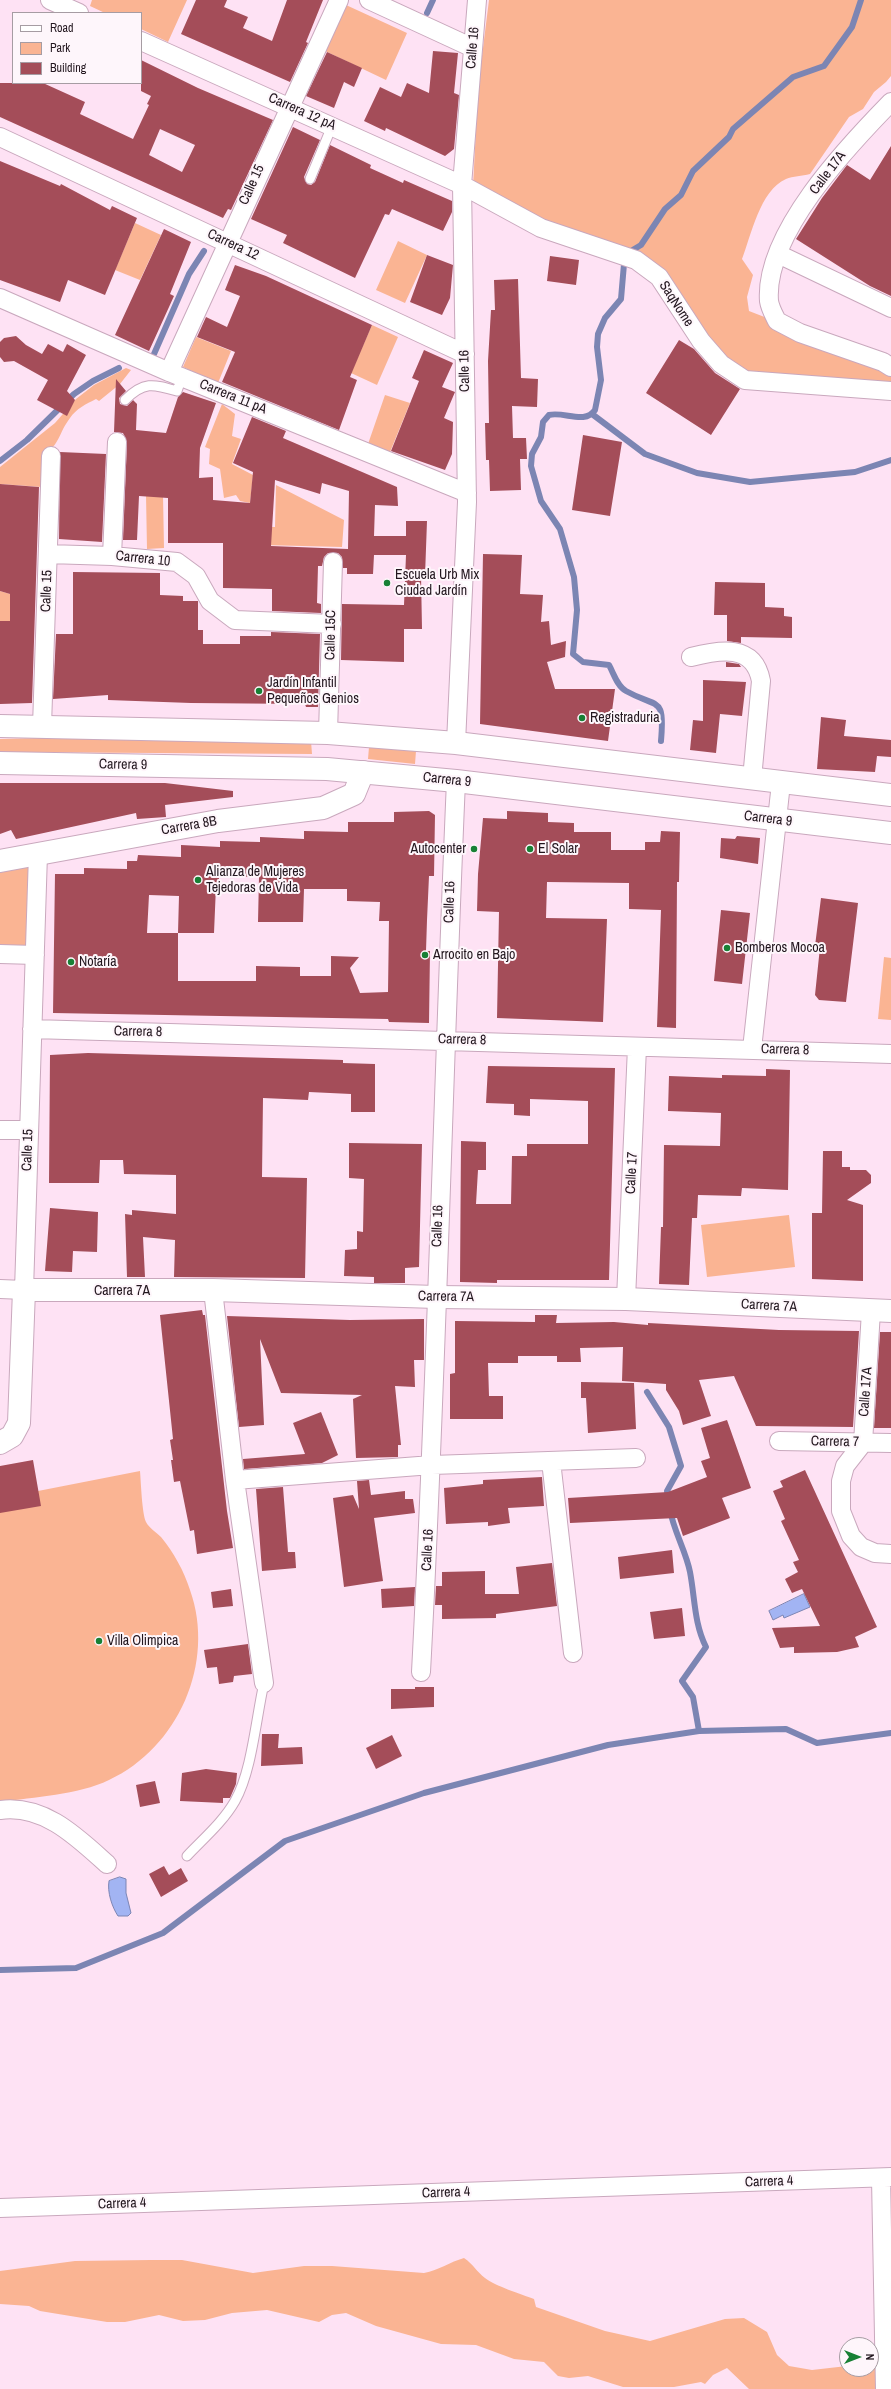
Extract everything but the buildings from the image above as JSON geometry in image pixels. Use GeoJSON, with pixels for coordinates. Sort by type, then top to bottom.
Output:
{"type":"FeatureCollection","features":[{"type":"Feature","properties":{"kind":"main road"},"geometry":{"type":"LineString","coordinates":[[0,726],[328,733],[456,743],[891,795]]}},
{"type":"Feature","properties":{"kind":"main road","name":"Carrera 9"},"geometry":{"type":"LineString","coordinates":[[0,763],[327,769],[456,781],[891,833]]}},
{"type":"Feature","properties":{"kind":"main road","name":"Carrera 8B"},"geometry":{"type":"LineString","coordinates":[[0,861],[218,821],[323,808],[354,794],[363,772]]}},
{"type":"Feature","properties":{"kind":"main road","name":"Carrera 7A"},"geometry":{"type":"LineString","coordinates":[[24,1290],[213,1290],[436,1297],[626,1299],[881,1311]]}},
{"type":"Feature","properties":{"kind":"main road","name":"Calle 15"},"geometry":{"type":"LineString","coordinates":[[2,1442],[12,1436],[19,1423],[24,1290]]}},
{"type":"Feature","properties":{"kind":"street"},"geometry":{"type":"LineString","coordinates":[[50,0],[77,12]]}},
{"type":"Feature","properties":{"kind":"street","name":"Calle 15"},"geometry":{"type":"LineString","coordinates":[[176,374],[227,242],[288,106],[339,0]]}},
{"type":"Feature","properties":{"kind":"street"},"geometry":{"type":"LineString","coordinates":[[369,0],[473,48]]}},
{"type":"Feature","properties":{"kind":"street","name":"Calle 16"},"geometry":{"type":"LineString","coordinates":[[456,743],[467,493],[462,185],[477,0]]}},
{"type":"Feature","properties":{"kind":"street","name":"Carrera 12 pA"},"geometry":{"type":"LineString","coordinates":[[142,41],[462,185]]}},
{"type":"Feature","properties":{"kind":"street","name":"Calle 17A"},"geometry":{"type":"LineString","coordinates":[[778,254],[788,231],[820,182],[854,140],[891,102]]}},
{"type":"Feature","properties":{"kind":"street","name":"Carrera 12"},"geometry":{"type":"LineString","coordinates":[[0,138],[227,242],[465,354]]}},
{"type":"Feature","properties":{"kind":"street","name":"SaqNome"},"geometry":{"type":"LineString","coordinates":[[462,185],[541,228],[630,258],[659,277],[701,341],[721,364],[745,380],[891,391]]}},
{"type":"Feature","properties":{"kind":"street"},"geometry":{"type":"LineString","coordinates":[[891,308],[778,254],[769,288],[769,303],[777,321],[800,333],[883,362],[891,367]]}},
{"type":"Feature","properties":{"kind":"street","name":"Carrera 11 pA"},"geometry":{"type":"LineString","coordinates":[[0,298],[176,374],[467,493]]}},
{"type":"Feature","properties":{"kind":"street"},"geometry":{"type":"LineString","coordinates":[[112,556],[117,442]]}},
{"type":"Feature","properties":{"kind":"street","name":"Calle 15"},"geometry":{"type":"LineString","coordinates":[[42,726],[51,456]]}},
{"type":"Feature","properties":{"kind":"street","name":"Carrera 10"},"geometry":{"type":"LineString","coordinates":[[48,554],[112,556],[177,562],[196,576],[210,601],[235,620],[332,624]]}},
{"type":"Feature","properties":{"kind":"street","name":"Calle 15C"},"geometry":{"type":"LineString","coordinates":[[328,733],[333,562]]}},
{"type":"Feature","properties":{"kind":"street"},"geometry":{"type":"LineString","coordinates":[[690,657],[729,650],[746,657],[755,664],[759,672],[761,682],[752,779]]}},
{"type":"Feature","properties":{"kind":"street","name":"Calle 16"},"geometry":{"type":"LineString","coordinates":[[421,1672],[432,1465],[444,1040],[456,781]]}},
{"type":"Feature","properties":{"kind":"street"},"geometry":{"type":"LineString","coordinates":[[752,1049],[781,783]]}},
{"type":"Feature","properties":{"kind":"street","name":"Calle 15"},"geometry":{"type":"LineString","coordinates":[[24,1290],[38,854]]}},
{"type":"Feature","properties":{"kind":"street"},"geometry":{"type":"LineString","coordinates":[[0,954],[35,956]]}},
{"type":"Feature","properties":{"kind":"street","name":"Carrera 8"},"geometry":{"type":"LineString","coordinates":[[32,1029],[891,1054]]}},
{"type":"Feature","properties":{"kind":"street","name":"Calle 17"},"geometry":{"type":"LineString","coordinates":[[626,1299],[638,1047]]}},
{"type":"Feature","properties":{"kind":"street"},"geometry":{"type":"LineString","coordinates":[[0,1130],[28,1130]]}},
{"type":"Feature","properties":{"kind":"street","name":"Carrera 7A"},"geometry":{"type":"LineString","coordinates":[[0,1289],[24,1290]]}},
{"type":"Feature","properties":{"kind":"street"},"geometry":{"type":"LineString","coordinates":[[213,1290],[235,1480],[264,1683]]}},
{"type":"Feature","properties":{"kind":"street","name":"Calle 17A"},"geometry":{"type":"LineString","coordinates":[[863,1443],[881,1311]]}},
{"type":"Feature","properties":{"kind":"street","name":"Carrera 7"},"geometry":{"type":"LineString","coordinates":[[779,1441],[891,1443]]}},
{"type":"Feature","properties":{"kind":"street"},"geometry":{"type":"LineString","coordinates":[[863,1443],[845,1466],[841,1481],[841,1511],[851,1536],[861,1547],[875,1553],[891,1554]]}},
{"type":"Feature","properties":{"kind":"street"},"geometry":{"type":"LineString","coordinates":[[235,1480],[432,1465],[636,1458]]}},
{"type":"Feature","properties":{"kind":"street"},"geometry":{"type":"LineString","coordinates":[[551,1461],[573,1653]]}},
{"type":"Feature","properties":{"kind":"street"},"geometry":{"type":"LineString","coordinates":[[0,1810],[10,1809],[36,1812],[80,1840],[107,1864]]}},
{"type":"Feature","properties":{"kind":"street"},"geometry":{"type":"LineString","coordinates":[[885,2389],[886,2178]]}},
{"type":"Feature","properties":{"kind":"street","name":"Carrera 4"},"geometry":{"type":"LineString","coordinates":[[0,2208],[886,2178]]}},
{"type":"Feature","properties":{"kind":"lane"},"geometry":{"type":"LineString","coordinates":[[310,178],[332,126]]}},
{"type":"Feature","properties":{"kind":"lane"},"geometry":{"type":"LineString","coordinates":[[125,400],[136,389],[154,384],[177,391],[176,374]]}},
{"type":"Feature","properties":{"kind":"lane"},"geometry":{"type":"LineString","coordinates":[[187,1856],[228,1812],[236,1800],[246,1773],[264,1683]]}},
{"type":"Feature","properties":{"kind":"green space"},"geometry":{"type":"Polygon","coordinates":[[[92,0],[187,0],[168,42],[142,29],[142,12],[103,12],[90,6],[92,0]]]}},
{"type":"Feature","properties":{"kind":"green space"},"geometry":{"type":"Polygon","coordinates":[[[489,0],[891,0],[891,76],[874,92],[863,109],[849,117],[810,174],[786,179],[769,193],[753,226],[742,259],[753,275],[747,297],[749,311],[767,318],[782,334],[800,343],[827,352],[843,354],[891,371],[891,386],[751,374],[736,366],[709,341],[658,270],[573,234],[473,187],[478,88],[489,0]]]}},
{"type":"Feature","properties":{"kind":"green space"},"geometry":{"type":"Polygon","coordinates":[[[346,5],[407,33],[386,80],[325,51],[346,5]]]}},
{"type":"Feature","properties":{"kind":"green space"},"geometry":{"type":"Polygon","coordinates":[[[135,223],[161,235],[140,280],[115,270],[135,223]]]}},
{"type":"Feature","properties":{"kind":"green space"},"geometry":{"type":"Polygon","coordinates":[[[398,241],[427,255],[405,303],[376,290],[398,241]]]}},
{"type":"Feature","properties":{"kind":"green space"},"geometry":{"type":"Polygon","coordinates":[[[372,325],[398,337],[377,385],[351,373],[372,325]]]}},
{"type":"Feature","properties":{"kind":"green space"},"geometry":{"type":"Polygon","coordinates":[[[196,337],[231,351],[218,383],[183,367],[196,337]]]}},
{"type":"Feature","properties":{"kind":"green space"},"geometry":{"type":"Polygon","coordinates":[[[126,368],[131,370],[120,384],[99,401],[96,399],[92,401],[72,415],[53,447],[43,456],[42,487],[0,484],[0,467],[55,423],[76,399],[94,385],[126,368]]]}},
{"type":"Feature","properties":{"kind":"green space"},"geometry":{"type":"Polygon","coordinates":[[[385,395],[410,403],[390,452],[368,444],[385,395]]]}},
{"type":"Feature","properties":{"kind":"green space"},"geometry":{"type":"Polygon","coordinates":[[[222,404],[235,414],[232,436],[241,439],[232,464],[253,475],[250,503],[240,501],[236,495],[224,498],[220,469],[209,464],[210,449],[205,447],[222,404]]]}},
{"type":"Feature","properties":{"kind":"green space"},"geometry":{"type":"Polygon","coordinates":[[[276,485],[344,520],[342,547],[223,544],[225,525],[275,527],[276,485]]]}},
{"type":"Feature","properties":{"kind":"green space"},"geometry":{"type":"Polygon","coordinates":[[[146,495],[163,495],[164,548],[147,549],[146,495]]]}},
{"type":"Feature","properties":{"kind":"green space"},"geometry":{"type":"Polygon","coordinates":[[[0,591],[10,594],[11,621],[0,621],[0,591]]]}},
{"type":"Feature","properties":{"kind":"green space"},"geometry":{"type":"Polygon","coordinates":[[[39,738],[311,741],[312,754],[0,752],[0,739],[39,738]]]}},
{"type":"Feature","properties":{"kind":"green space"},"geometry":{"type":"Polygon","coordinates":[[[369,747],[416,751],[415,764],[368,759],[369,747]]]}},
{"type":"Feature","properties":{"kind":"green space"},"geometry":{"type":"Polygon","coordinates":[[[35,857],[32,953],[0,952],[0,865],[35,857]]]}},
{"type":"Feature","properties":{"kind":"green space"},"geometry":{"type":"Polygon","coordinates":[[[884,957],[891,958],[891,1020],[878,1019],[884,957]]]}},
{"type":"Feature","properties":{"kind":"green space"},"geometry":{"type":"Polygon","coordinates":[[[789,1215],[795,1267],[707,1277],[701,1225],[789,1215]]]}},
{"type":"Feature","properties":{"kind":"green space","name":"Villa Olimpica"},"geometry":{"type":"Polygon","coordinates":[[[0,1466],[38,1491],[140,1471],[146,1522],[166,1543],[185,1576],[197,1618],[198,1646],[194,1674],[185,1700],[172,1725],[154,1747],[133,1766],[109,1780],[84,1789],[56,1795],[0,1802],[0,1466]]]}},
{"type":"Feature","properties":{"kind":"green space"},"geometry":{"type":"Polygon","coordinates":[[[464,2258],[489,2281],[534,2299],[536,2307],[605,2331],[650,2341],[725,2319],[744,2318],[767,2332],[777,2355],[789,2366],[812,2370],[839,2367],[839,2377],[879,2377],[879,2365],[891,2366],[891,2389],[749,2389],[727,2368],[713,2375],[705,2384],[701,2382],[674,2387],[623,2387],[588,2376],[569,2378],[558,2376],[544,2362],[514,2359],[476,2345],[441,2344],[376,2326],[346,2313],[332,2315],[319,2322],[267,2310],[232,2313],[205,2320],[183,2321],[159,2315],[125,2322],[107,2322],[40,2311],[29,2306],[0,2304],[0,2271],[75,2261],[182,2260],[253,2273],[304,2266],[332,2266],[424,2273],[464,2258]]]}},
{"type":"Feature","properties":{"kind":"water"},"geometry":{"type":"Polygon","coordinates":[[[804,1594],[810,1607],[784,1618],[783,1615],[773,1620],[769,1611],[804,1594]]]}},
{"type":"Feature","properties":{"kind":"water"},"geometry":{"type":"Polygon","coordinates":[[[120,1877],[126,1879],[126,1893],[131,1913],[128,1916],[118,1916],[109,1895],[109,1881],[120,1877]]]}},
{"type":"Feature","properties":{"kind":"waterway"},"geometry":{"type":"LineString","coordinates":[[427,13],[433,0]]}},
{"type":"Feature","properties":{"kind":"waterway"},"geometry":{"type":"LineString","coordinates":[[661,741],[662,716],[657,706],[623,689],[618,683],[609,665],[583,662],[573,654],[577,610],[574,577],[560,529],[541,501],[531,466],[532,454],[541,437],[543,422],[549,415],[555,414],[586,417],[595,410],[601,380],[597,347],[598,334],[605,318],[621,299],[624,264],[631,251],[641,245],[665,209],[681,195],[693,171],[729,137],[733,129],[793,77],[824,66],[852,27],[861,0]]}},
{"type":"Feature","properties":{"kind":"waterway"},"geometry":{"type":"LineString","coordinates":[[154,354],[189,274],[204,251]]}},
{"type":"Feature","properties":{"kind":"waterway"},"geometry":{"type":"LineString","coordinates":[[0,461],[27,440],[74,394],[93,381],[119,368]]}},
{"type":"Feature","properties":{"kind":"waterway"},"geometry":{"type":"LineString","coordinates":[[592,414],[645,454],[697,473],[750,482],[855,472],[891,460]]}},
{"type":"Feature","properties":{"kind":"waterway"},"geometry":{"type":"LineString","coordinates":[[647,1392],[669,1427],[681,1466],[667,1491],[668,1499]]}},
{"type":"Feature","properties":{"kind":"waterway"},"geometry":{"type":"LineString","coordinates":[[670,1510],[674,1526],[688,1564],[697,1620],[706,1647],[682,1681],[693,1697],[699,1731]]}},
{"type":"Feature","properties":{"kind":"waterway"},"geometry":{"type":"LineString","coordinates":[[0,1970],[76,1968],[163,1933],[285,1841],[424,1793],[608,1745],[699,1731],[786,1729],[817,1743],[891,1733]]}},
{"type":"Feature","properties":{"kind":"place","name":"Escuela Urb Mix Ciudad Jardín"},"geometry":{"type":"Point","coordinates":[387,583]}},
{"type":"Feature","properties":{"kind":"place","name":"Jardín Infantil Pequeños Genios"},"geometry":{"type":"Point","coordinates":[259,691]}},
{"type":"Feature","properties":{"kind":"place","name":"Registraduria"},"geometry":{"type":"Point","coordinates":[582,718]}},
{"type":"Feature","properties":{"kind":"place","name":"Autocenter"},"geometry":{"type":"Point","coordinates":[474,849]}},
{"type":"Feature","properties":{"kind":"place","name":"El Solar"},"geometry":{"type":"Point","coordinates":[530,849]}},
{"type":"Feature","properties":{"kind":"place","name":"Alianza de Mujeres Tejedoras de Vida"},"geometry":{"type":"Point","coordinates":[198,880]}},
{"type":"Feature","properties":{"kind":"place","name":"Bomberos Mocoa"},"geometry":{"type":"Point","coordinates":[727,948]}},
{"type":"Feature","properties":{"kind":"place","name":"Arrocito en Bajo"},"geometry":{"type":"Point","coordinates":[425,955]}},
{"type":"Feature","properties":{"kind":"place","name":"Notaría"},"geometry":{"type":"Point","coordinates":[71,962]}},
{"type":"Feature","properties":{"kind":"place","name":"Villa Olimpica"},"geometry":{"type":"Point","coordinates":[99,1641]}}]}
